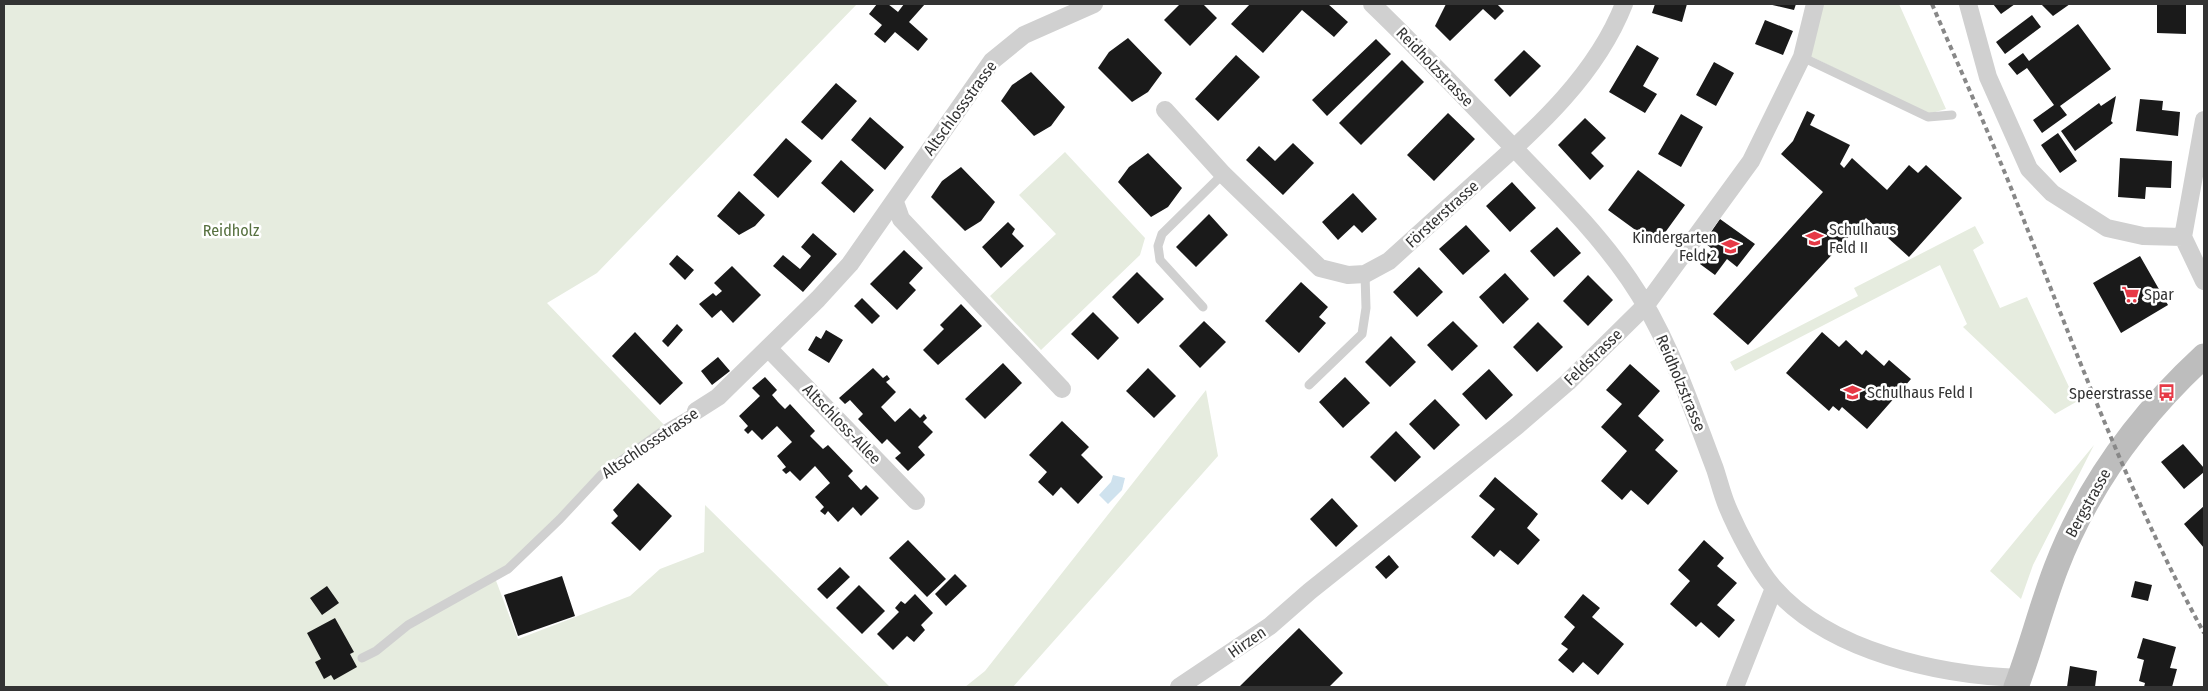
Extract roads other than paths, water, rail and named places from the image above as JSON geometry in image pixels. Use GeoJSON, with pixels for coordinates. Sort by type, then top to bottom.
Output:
{"type":"FeatureCollection","features":[{"type":"Feature","properties":{"kind":"main road","name":"Bergstrasse"},"geometry":{"type":"LineString","coordinates":[[2019,684],[2056,568],[2090,495],[2110,463],[2141,423],[2204,356]]}},
{"type":"Feature","properties":{"kind":"street","name":"Altschlossstrasse"},"geometry":{"type":"LineString","coordinates":[[696,411],[718,397],[818,299],[850,264],[992,61],[1024,35],[1094,4]]}},
{"type":"Feature","properties":{"kind":"street","name":"Reidholzstrasse"},"geometry":{"type":"LineString","coordinates":[[1372,4],[1580,214],[1646,305],[1681,376],[1727,505],[1744,539],[1774,588],[1796,607],[1831,632],[1872,650],[1915,665],[2019,684]]}},
{"type":"Feature","properties":{"kind":"street","name":"Försterstrasse"},"geometry":{"type":"LineString","coordinates":[[1365,274],[1389,260],[1514,149],[1574,89],[1592,65],[1624,4]]}},
{"type":"Feature","properties":{"kind":"street","name":"Feldstrasse"},"geometry":{"type":"LineString","coordinates":[[1310,590],[1518,426],[1568,382],[1646,305],[1751,161],[1802,56],[1814,4]]}},
{"type":"Feature","properties":{"kind":"street"},"geometry":{"type":"LineString","coordinates":[[1971,8],[1988,77],[2029,169],[2052,193],[2107,228],[2142,236],[2183,237]]}},
{"type":"Feature","properties":{"kind":"street"},"geometry":{"type":"LineString","coordinates":[[1165,110],[1223,174],[1320,268],[1348,275],[1365,274]]}},
{"type":"Feature","properties":{"kind":"street"},"geometry":{"type":"LineString","coordinates":[[2204,120],[2183,237],[2204,281]]}},
{"type":"Feature","properties":{"kind":"street"},"geometry":{"type":"LineString","coordinates":[[895,202],[901,218],[1062,389]]}},
{"type":"Feature","properties":{"kind":"street","name":"Altschloss-Allee"},"geometry":{"type":"LineString","coordinates":[[768,348],[916,501]]}},
{"type":"Feature","properties":{"kind":"street"},"geometry":{"type":"LineString","coordinates":[[1735,687],[1774,588]]}},
{"type":"Feature","properties":{"kind":"street","name":"Hirzen"},"geometry":{"type":"LineString","coordinates":[[1179,687],[1270,626],[1310,590]]}},
{"type":"Feature","properties":{"kind":"lane"},"geometry":{"type":"LineString","coordinates":[[1802,56],[1928,117],[1952,115]]}},
{"type":"Feature","properties":{"kind":"lane"},"geometry":{"type":"LineString","coordinates":[[1203,307],[1160,260],[1158,246],[1162,234],[1223,174]]}},
{"type":"Feature","properties":{"kind":"lane"},"geometry":{"type":"LineString","coordinates":[[1309,385],[1362,334],[1366,308],[1365,274]]}},
{"type":"Feature","properties":{"kind":"lane","name":"Altschlossstrasse"},"geometry":{"type":"LineString","coordinates":[[362,658],[376,650],[408,625],[508,569],[560,519],[601,475],[696,411]]}},
{"type":"Feature","properties":{"kind":"water"},"geometry":{"type":"Polygon","coordinates":[[[1113,475],[1125,478],[1122,490],[1108,504],[1099,495],[1111,482],[1113,475]]]}},
{"type":"Feature","properties":{"kind":"railway"},"geometry":{"type":"LineString","coordinates":[[1932,4],[1998,157],[2105,424],[2152,530],[2204,633]]}},
{"type":"Feature","properties":{"kind":"place","name":"Schulhaus Feld II"},"geometry":{"type":"Point","coordinates":[1815,238]}},
{"type":"Feature","properties":{"kind":"place","name":"Kindergarten Feld 2"},"geometry":{"type":"Point","coordinates":[1731,246]}},
{"type":"Feature","properties":{"kind":"place","name":"Spar"},"geometry":{"type":"Point","coordinates":[2130,294]}},
{"type":"Feature","properties":{"kind":"place","name":"Schulhaus Feld I"},"geometry":{"type":"Point","coordinates":[1853,392]}},
{"type":"Feature","properties":{"kind":"place","name":"Speerstrasse"},"geometry":{"type":"Point","coordinates":[2167,393]}},
{"type":"Feature","properties":{"kind":"park label","name":"Reidholz"},"geometry":{"type":"Point","coordinates":[231,230]}}]}
